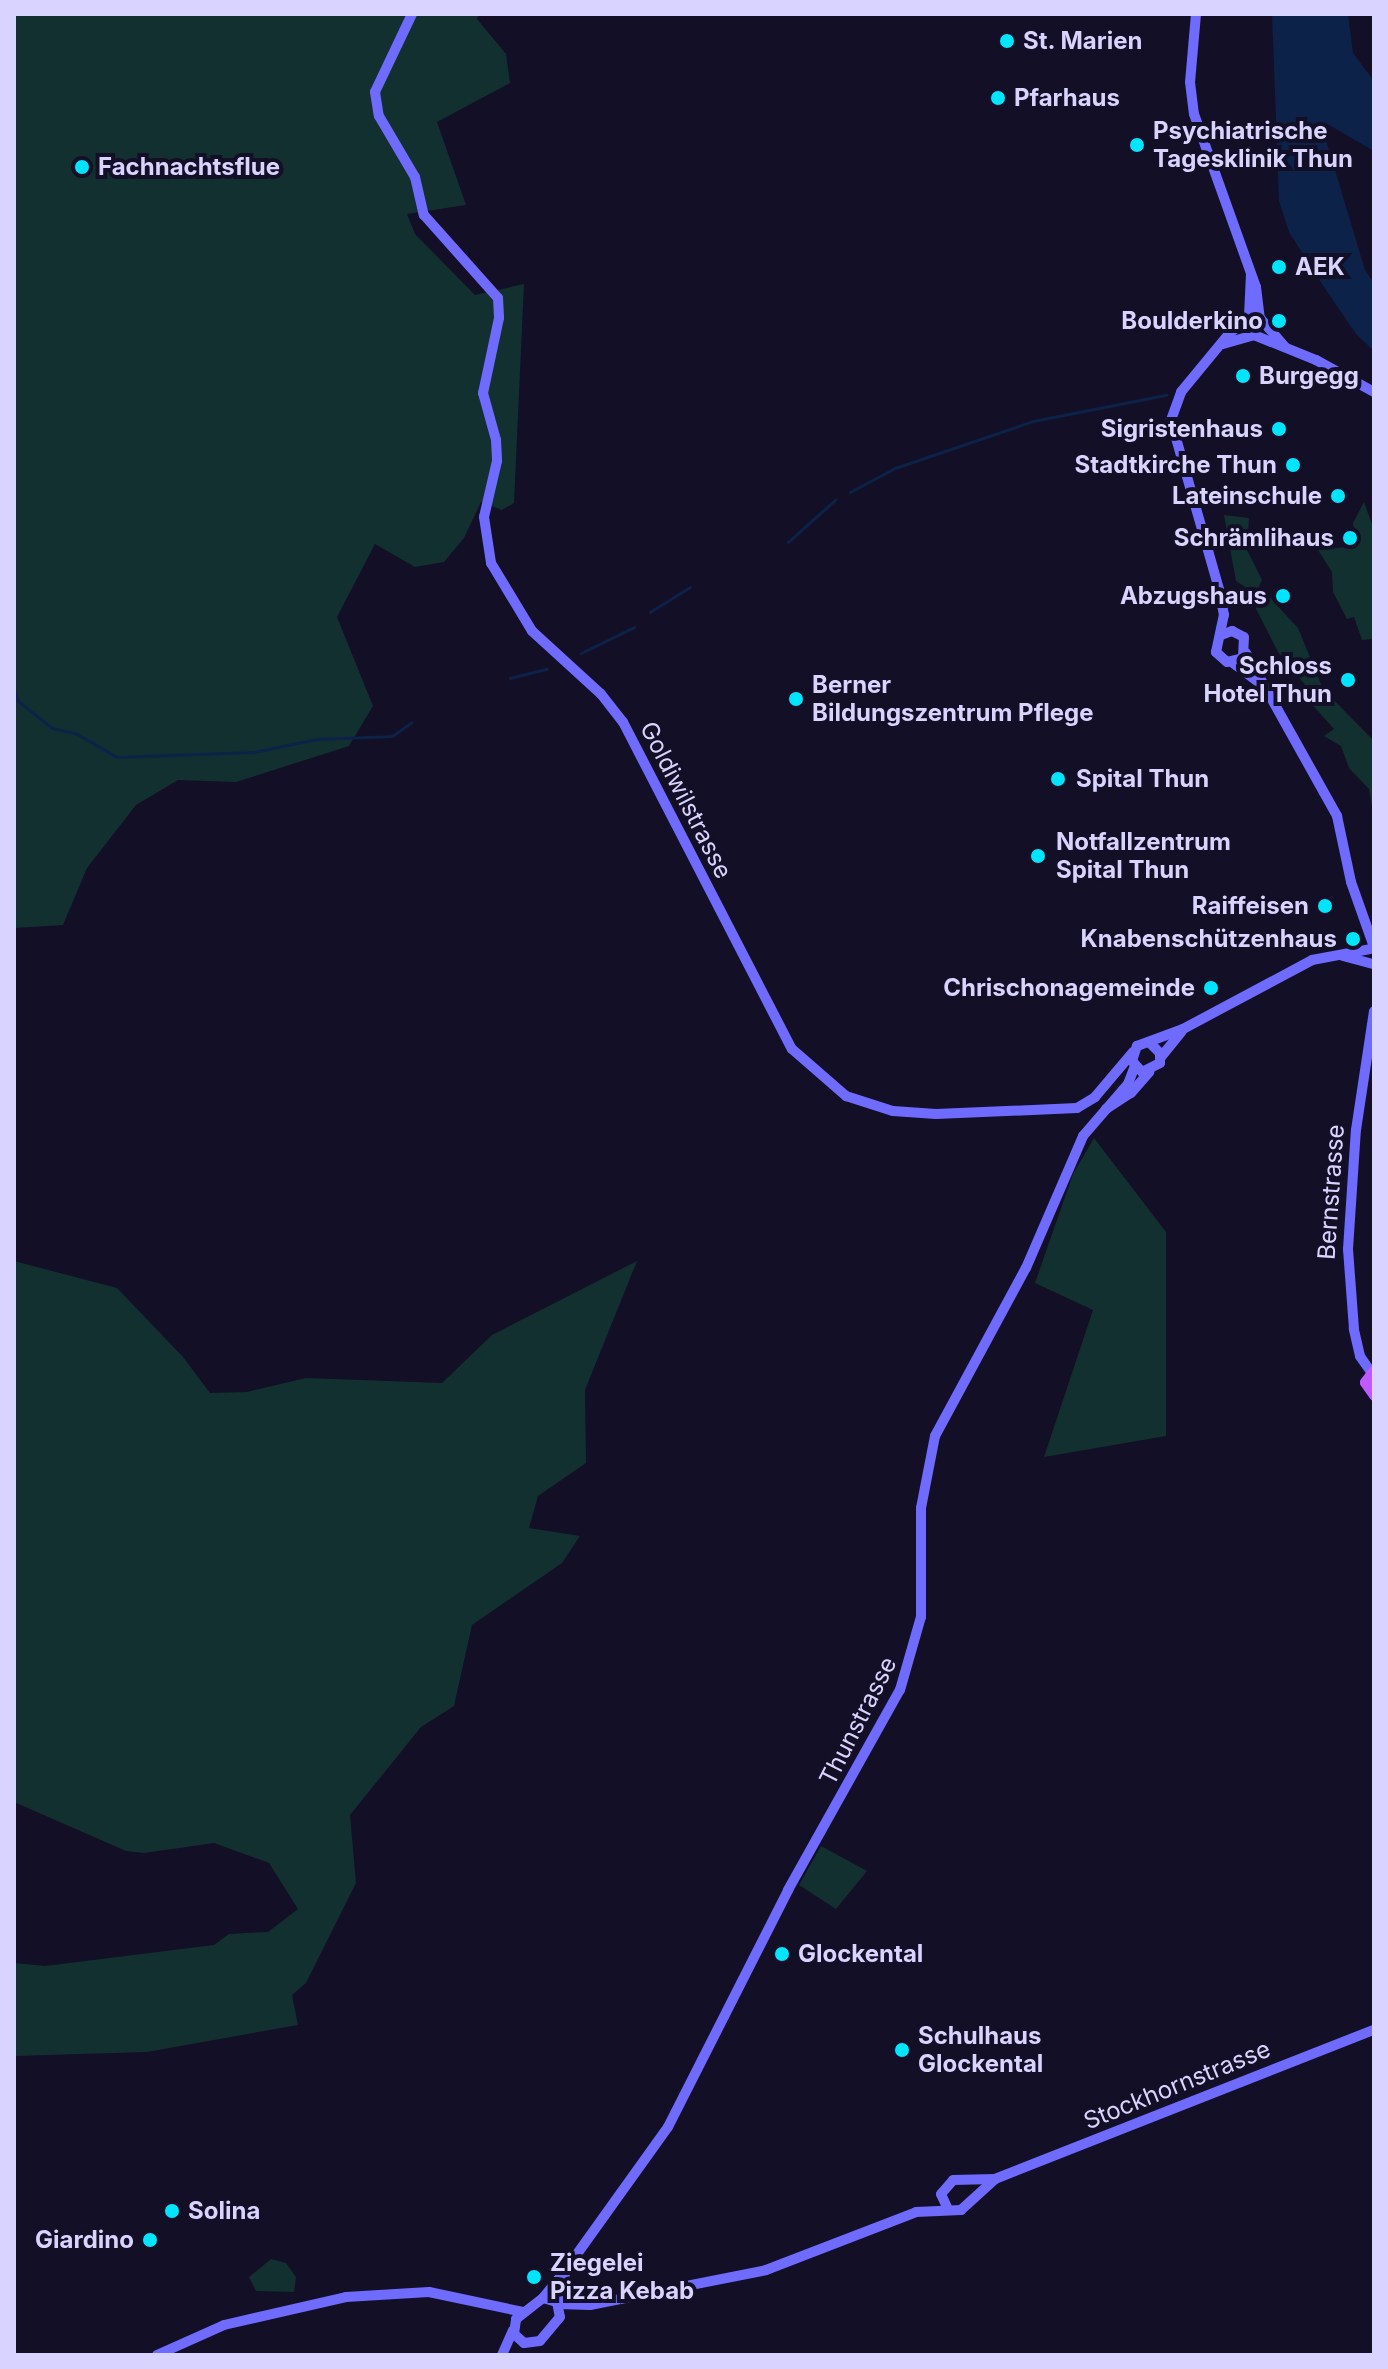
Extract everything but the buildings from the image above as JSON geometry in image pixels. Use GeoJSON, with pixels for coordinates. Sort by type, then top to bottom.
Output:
{"type":"FeatureCollection","features":[{"type":"Feature","properties":{"kind":"main road","name":"Goldiwilstrasse"},"geometry":{"type":"LineString","coordinates":[[412,14],[375,92],[379,116],[415,177],[424,215],[498,298],[499,318],[483,393],[497,450],[484,517],[491,563],[532,631],[601,694],[623,722],[660,784],[792,1049],[846,1096],[913,1113],[1073,1109],[1090,1101],[1133,1052]]}},
{"type":"Feature","properties":{"kind":"main road"},"geometry":{"type":"LineString","coordinates":[[1196,14],[1191,103],[1251,272],[1252,335]]}},
{"type":"Feature","properties":{"kind":"main road"},"geometry":{"type":"LineString","coordinates":[[1252,335],[1254,320]]}},
{"type":"Feature","properties":{"kind":"main road"},"geometry":{"type":"LineString","coordinates":[[1254,320],[1223,344],[1181,392],[1171,429],[1224,615],[1246,640],[1246,653],[1262,685],[1337,816],[1351,882],[1369,919],[1373,965],[1340,955]]}},
{"type":"Feature","properties":{"kind":"main road"},"geometry":{"type":"LineString","coordinates":[[1254,320],[1285,347]]}},
{"type":"Feature","properties":{"kind":"main road"},"geometry":{"type":"LineString","coordinates":[[1223,344],[1252,335],[1285,347],[1374,392]]}},
{"type":"Feature","properties":{"kind":"main road"},"geometry":{"type":"LineString","coordinates":[[1224,615],[1216,652],[1262,685]]}},
{"type":"Feature","properties":{"kind":"main road"},"geometry":{"type":"LineString","coordinates":[[1221,635],[1236,632]]}},
{"type":"Feature","properties":{"kind":"main road"},"geometry":{"type":"LineString","coordinates":[[1233,663],[1246,653]]}},
{"type":"Feature","properties":{"kind":"main road"},"geometry":{"type":"LineString","coordinates":[[1139,1069],[1133,1052],[1183,1029],[1294,968],[1372,946]]}},
{"type":"Feature","properties":{"kind":"main road","name":"Bernstrasse"},"geometry":{"type":"LineString","coordinates":[[1372,1371],[1360,1356],[1354,1329],[1348,1249],[1356,1130],[1374,1011]]}},
{"type":"Feature","properties":{"kind":"main road","name":"Thunstrasse"},"geometry":{"type":"LineString","coordinates":[[523,2312],[543,2298],[567,2268],[673,2118],[788,1890],[900,1690],[920,1624],[921,1508],[933,1440],[1026,1268],[1079,1145],[1100,1112],[1131,1093],[1139,1069],[1161,1057],[1183,1029]]}},
{"type":"Feature","properties":{"kind":"main road"},"geometry":{"type":"LineString","coordinates":[[1151,1044],[1161,1057]]}},
{"type":"Feature","properties":{"kind":"main road","name":"Goldiwilstrasse"},"geometry":{"type":"LineString","coordinates":[[1111,1078],[1139,1069]]}},
{"type":"Feature","properties":{"kind":"main road"},"geometry":{"type":"LineString","coordinates":[[1372,1371],[1365,1382],[1374,1405]]}},
{"type":"Feature","properties":{"kind":"main road","name":"Stockhornstrasse"},"geometry":{"type":"LineString","coordinates":[[967,2183],[995,2179],[1374,2030]]}},
{"type":"Feature","properties":{"kind":"main road","name":"Stockhornstrasse"},"geometry":{"type":"LineString","coordinates":[[972,2197],[995,2179]]}},
{"type":"Feature","properties":{"kind":"main road"},"geometry":{"type":"LineString","coordinates":[[505,2355],[524,2343],[540,2341],[558,2319],[590,2305],[766,2270],[916,2212],[947,2207],[961,2210],[972,2197],[967,2183],[953,2180],[941,2194],[916,2212]]}},
{"type":"Feature","properties":{"kind":"main road"},"geometry":{"type":"LineString","coordinates":[[941,2194],[947,2207]]}},
{"type":"Feature","properties":{"kind":"main road","name":"Thunstrasse"},"geometry":{"type":"LineString","coordinates":[[558,2319],[558,2303],[567,2268]]}},
{"type":"Feature","properties":{"kind":"main road"},"geometry":{"type":"LineString","coordinates":[[157,2355],[224,2325],[311,2302],[429,2292],[523,2312],[514,2327],[505,2355]]}},
{"type":"Feature","properties":{"kind":"main road"},"geometry":{"type":"LineString","coordinates":[[543,2298],[558,2303],[590,2305]]}},
{"type":"Feature","properties":{"kind":"main road"},"geometry":{"type":"LineString","coordinates":[[489,2306],[514,2327],[524,2343]]}},
{"type":"Feature","properties":{"kind":"green space"},"geometry":{"type":"Polygon","coordinates":[[[14,14],[479,14],[477,19],[506,54],[510,83],[437,122],[466,205],[407,214],[415,234],[475,295],[524,284],[514,503],[502,510],[481,502],[464,538],[444,562],[415,567],[375,544],[337,617],[373,706],[349,746],[236,782],[178,780],[136,805],[87,868],[63,925],[14,928],[14,14]]]}},
{"type":"Feature","properties":{"kind":"green space"},"geometry":{"type":"Polygon","coordinates":[[[1364,502],[1374,530],[1374,639],[1362,640],[1354,617],[1347,619],[1333,592],[1332,572],[1318,550],[1357,546],[1353,523],[1364,502]]]}},
{"type":"Feature","properties":{"kind":"green space"},"geometry":{"type":"Polygon","coordinates":[[[1224,515],[1249,518],[1247,550],[1262,580],[1259,586],[1298,628],[1323,689],[1372,739],[1374,818],[1369,789],[1349,768],[1341,746],[1324,736],[1334,729],[1301,692],[1306,686],[1278,652],[1245,587],[1236,581],[1224,515]]]}},
{"type":"Feature","properties":{"kind":"green space"},"geometry":{"type":"Polygon","coordinates":[[[1094,1138],[1166,1232],[1166,1436],[1044,1457],[1093,1310],[1035,1283],[1073,1174],[1094,1138]]]}},
{"type":"Feature","properties":{"kind":"green space"},"geometry":{"type":"Polygon","coordinates":[[[14,1261],[117,1288],[183,1357],[210,1393],[247,1392],[306,1378],[442,1383],[492,1335],[637,1261],[585,1390],[586,1463],[538,1496],[529,1528],[580,1536],[562,1563],[472,1625],[454,1706],[421,1727],[350,1815],[356,1883],[306,1983],[292,1995],[298,2025],[147,2052],[14,2056],[14,1963],[45,1966],[214,1945],[229,1934],[268,1932],[298,1909],[269,1863],[214,1843],[144,1853],[126,1851],[14,1802],[14,1261]]]}},
{"type":"Feature","properties":{"kind":"green space"},"geometry":{"type":"Polygon","coordinates":[[[821,1846],[867,1871],[836,1909],[799,1885],[821,1846]]]}},
{"type":"Feature","properties":{"kind":"green space"},"geometry":{"type":"Polygon","coordinates":[[[271,2259],[286,2263],[296,2277],[294,2292],[256,2291],[249,2277],[271,2259]]]}},
{"type":"Feature","properties":{"kind":"water"},"geometry":{"type":"Polygon","coordinates":[[[1272,14],[1348,14],[1353,53],[1374,81],[1374,151],[1324,122],[1323,130],[1365,270],[1374,283],[1374,351],[1356,334],[1320,281],[1289,232],[1279,201],[1272,14]]]}},
{"type":"Feature","properties":{"kind":"waterway"},"geometry":{"type":"LineString","coordinates":[[850,492],[895,468],[1033,421],[1166,395]]}},
{"type":"Feature","properties":{"kind":"waterway"},"geometry":{"type":"LineString","coordinates":[[788,542],[836,499]]}},
{"type":"Feature","properties":{"kind":"waterway"},"geometry":{"type":"LineString","coordinates":[[650,612],[690,587]]}},
{"type":"Feature","properties":{"kind":"waterway"},"geometry":{"type":"LineString","coordinates":[[581,653],[634,627]]}},
{"type":"Feature","properties":{"kind":"waterway"},"geometry":{"type":"LineString","coordinates":[[510,678],[547,669]]}},
{"type":"Feature","properties":{"kind":"waterway"},"geometry":{"type":"LineString","coordinates":[[14,689],[18,701],[52,728],[77,734],[117,757],[254,752],[317,739],[392,736],[412,722]]}},
{"type":"Feature","properties":{"kind":"place","name":"St. Marien"},"geometry":{"type":"Point","coordinates":[1007,41]}},
{"type":"Feature","properties":{"kind":"place","name":"Pfarhaus"},"geometry":{"type":"Point","coordinates":[998,98]}},
{"type":"Feature","properties":{"kind":"place","name":"Psychiatrische Tagesklinik Thun"},"geometry":{"type":"Point","coordinates":[1137,145]}},
{"type":"Feature","properties":{"kind":"place","name":"Fachnachtsflue"},"geometry":{"type":"Point","coordinates":[82,167]}},
{"type":"Feature","properties":{"kind":"place","name":"AEK"},"geometry":{"type":"Point","coordinates":[1279,267]}},
{"type":"Feature","properties":{"kind":"place","name":"Boulderkino"},"geometry":{"type":"Point","coordinates":[1279,321]}},
{"type":"Feature","properties":{"kind":"place","name":"Burgegg"},"geometry":{"type":"Point","coordinates":[1243,376]}},
{"type":"Feature","properties":{"kind":"place","name":"Sigristenhaus"},"geometry":{"type":"Point","coordinates":[1279,429]}},
{"type":"Feature","properties":{"kind":"place","name":"Stadtkirche Thun"},"geometry":{"type":"Point","coordinates":[1293,465]}},
{"type":"Feature","properties":{"kind":"place","name":"Lateinschule"},"geometry":{"type":"Point","coordinates":[1338,496]}},
{"type":"Feature","properties":{"kind":"place","name":"Schrämlihaus"},"geometry":{"type":"Point","coordinates":[1350,538]}},
{"type":"Feature","properties":{"kind":"place","name":"Abzugshaus"},"geometry":{"type":"Point","coordinates":[1283,596]}},
{"type":"Feature","properties":{"kind":"place","name":"Schloss Hotel Thun"},"geometry":{"type":"Point","coordinates":[1348,680]}},
{"type":"Feature","properties":{"kind":"place","name":"Berner Bildungszentrum Pflege"},"geometry":{"type":"Point","coordinates":[796,699]}},
{"type":"Feature","properties":{"kind":"place","name":"Spital Thun"},"geometry":{"type":"Point","coordinates":[1058,779]}},
{"type":"Feature","properties":{"kind":"place","name":"Notfallzentrum Spital Thun"},"geometry":{"type":"Point","coordinates":[1038,856]}},
{"type":"Feature","properties":{"kind":"place","name":"Raiffeisen"},"geometry":{"type":"Point","coordinates":[1325,906]}},
{"type":"Feature","properties":{"kind":"place","name":"Knabenschützenhaus"},"geometry":{"type":"Point","coordinates":[1353,939]}},
{"type":"Feature","properties":{"kind":"place","name":"Chrischonagemeinde"},"geometry":{"type":"Point","coordinates":[1211,988]}},
{"type":"Feature","properties":{"kind":"place","name":"Glockental"},"geometry":{"type":"Point","coordinates":[782,1954]}},
{"type":"Feature","properties":{"kind":"place","name":"Schulhaus Glockental"},"geometry":{"type":"Point","coordinates":[902,2050]}},
{"type":"Feature","properties":{"kind":"place","name":"Solina"},"geometry":{"type":"Point","coordinates":[172,2211]}},
{"type":"Feature","properties":{"kind":"place","name":"Giardino"},"geometry":{"type":"Point","coordinates":[150,2240]}},
{"type":"Feature","properties":{"kind":"place","name":"Ziegelei Pizza Kebab"},"geometry":{"type":"Point","coordinates":[534,2277]}}]}
